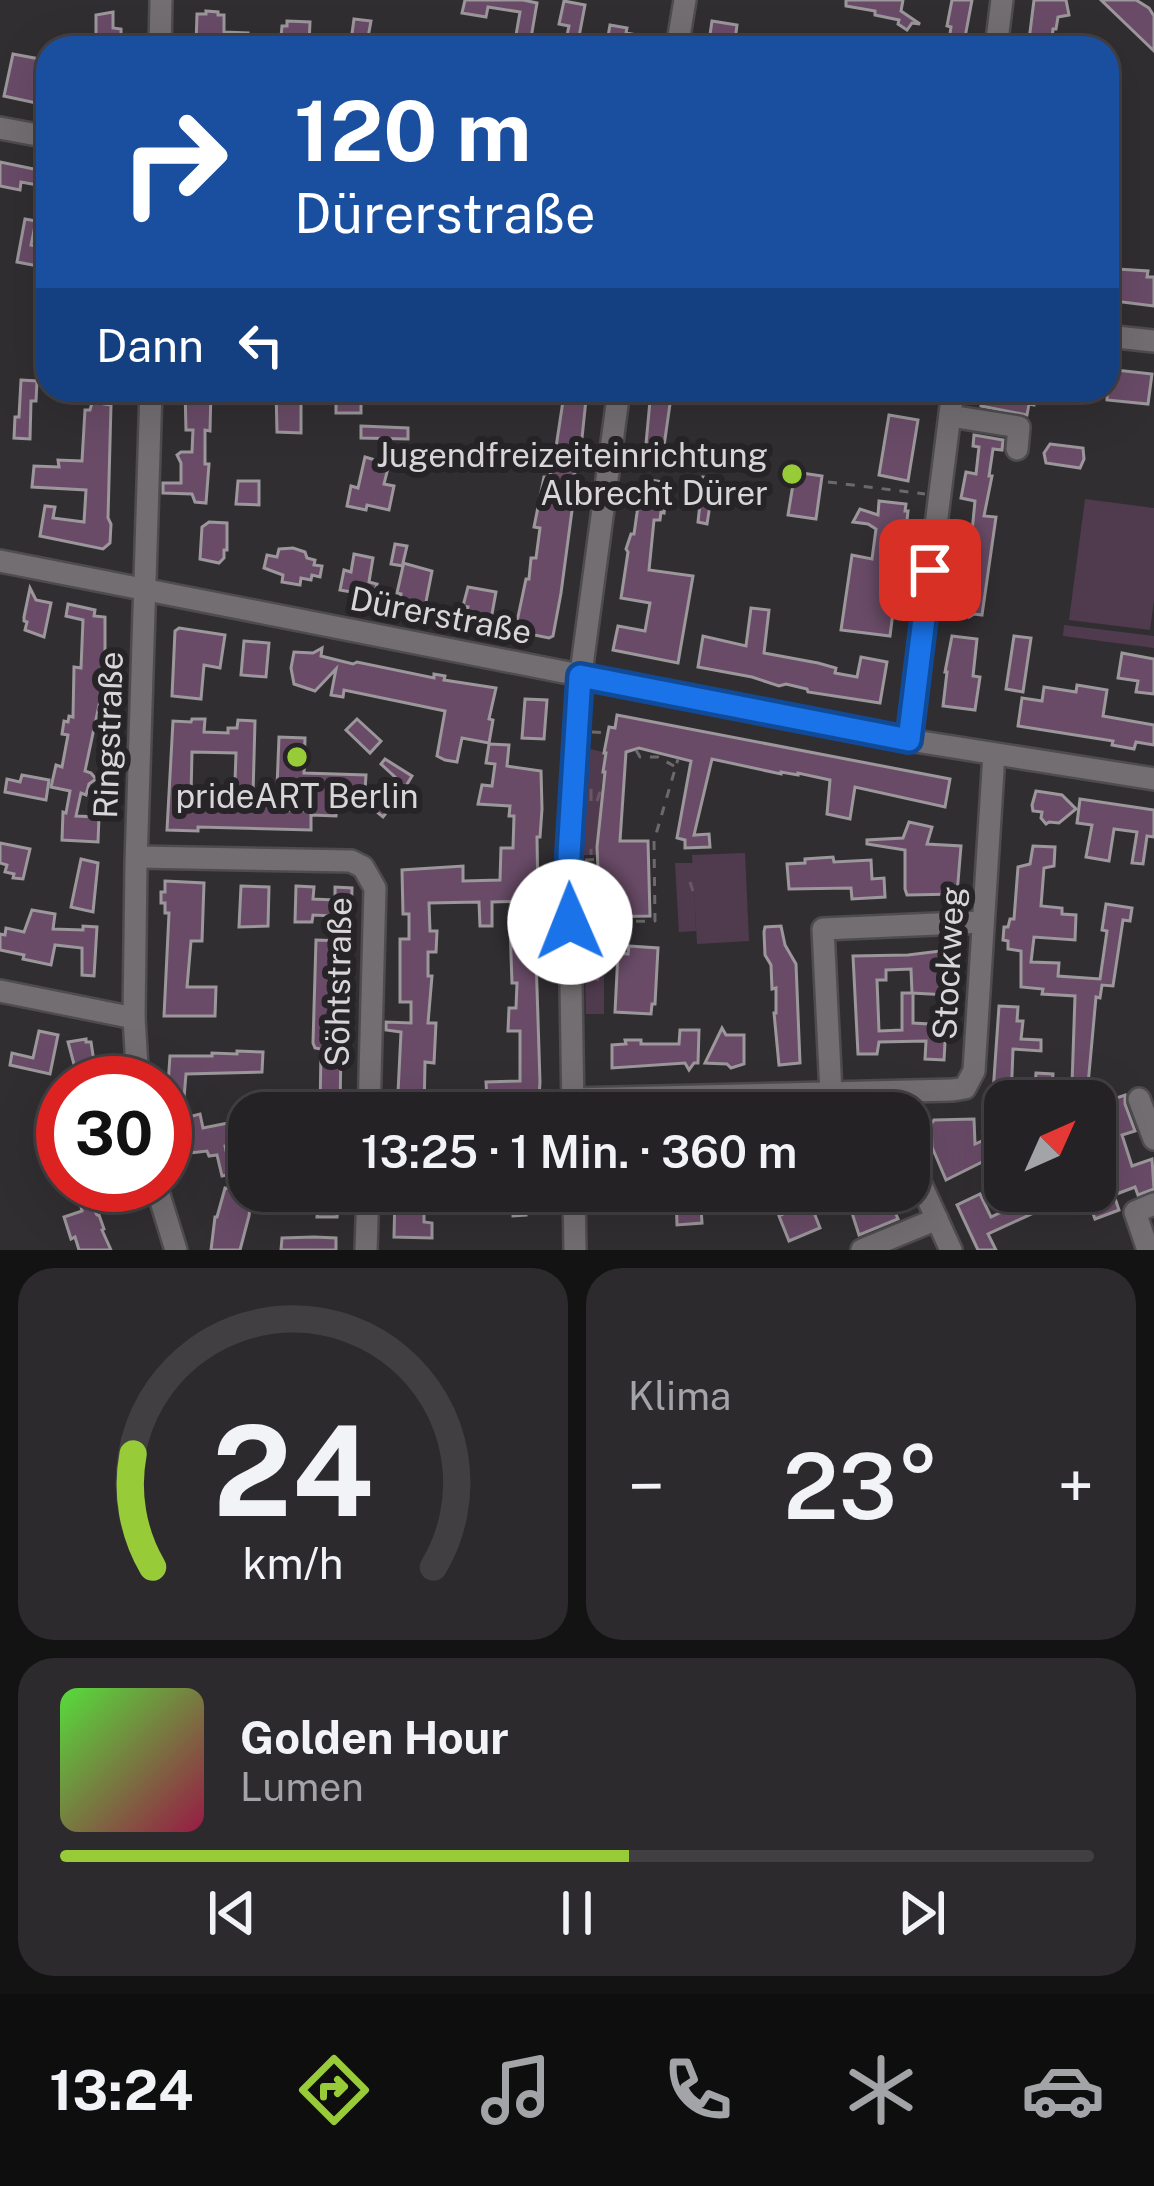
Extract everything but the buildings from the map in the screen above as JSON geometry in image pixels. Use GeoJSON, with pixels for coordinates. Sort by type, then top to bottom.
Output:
{"type":"FeatureCollection","features":[{"type":"Feature","properties":{"kind":"street"},"geometry":{"type":"LineString","coordinates":[[160,36],[161,0]]}},
{"type":"Feature","properties":{"kind":"street"},"geometry":{"type":"LineString","coordinates":[[678,36],[685,0]]}},
{"type":"Feature","properties":{"kind":"street"},"geometry":{"type":"LineString","coordinates":[[998,36],[1002,0]]}},
{"type":"Feature","properties":{"kind":"street"},"geometry":{"type":"LineString","coordinates":[[0,128],[36,135]]}},
{"type":"Feature","properties":{"kind":"street"},"geometry":{"type":"LineString","coordinates":[[1119,337],[1154,341]]}},
{"type":"Feature","properties":{"kind":"street","name":"Ringstraße"},"geometry":{"type":"LineString","coordinates":[[136,1056],[137,857],[152,402]]}},
{"type":"Feature","properties":{"kind":"street"},"geometry":{"type":"LineString","coordinates":[[573,1092],[569,855],[580,676],[618,402]]}},
{"type":"Feature","properties":{"kind":"street"},"geometry":{"type":"LineString","coordinates":[[909,740],[952,402]]}},
{"type":"Feature","properties":{"kind":"street"},"geometry":{"type":"LineString","coordinates":[[950,416],[1019,427],[1017,449]]}},
{"type":"Feature","properties":{"kind":"street","name":"Dürerstraße"},"geometry":{"type":"LineString","coordinates":[[0,561],[909,740],[1154,779]]}},
{"type":"Feature","properties":{"kind":"street","name":"Stockweg"},"geometry":{"type":"LineString","coordinates":[[930,1096],[962,1089],[971,1080],[994,754]]}},
{"type":"Feature","properties":{"kind":"street","name":"Söhtstraße"},"geometry":{"type":"LineString","coordinates":[[137,857],[352,861],[363,867],[375,888],[370,1092]]}},
{"type":"Feature","properties":{"kind":"street"},"geometry":{"type":"LineString","coordinates":[[832,1092],[823,929],[982,922]]}},
{"type":"Feature","properties":{"kind":"street"},"geometry":{"type":"LineString","coordinates":[[0,992],[134,1018]]}},
{"type":"Feature","properties":{"kind":"street"},"geometry":{"type":"LineString","coordinates":[[1139,1099],[1154,1139]]}},
{"type":"Feature","properties":{"kind":"street"},"geometry":{"type":"LineString","coordinates":[[930,1204],[951,1250]]}},
{"type":"Feature","properties":{"kind":"street"},"geometry":{"type":"LineString","coordinates":[[1148,1250],[1135,1212],[1154,1204]]}},
{"type":"Feature","properties":{"kind":"street"},"geometry":{"type":"LineString","coordinates":[[165,1212],[176,1250]]}},
{"type":"Feature","properties":{"kind":"street"},"geometry":{"type":"LineString","coordinates":[[366,1250],[367,1212]]}},
{"type":"Feature","properties":{"kind":"street"},"geometry":{"type":"LineString","coordinates":[[574,1212],[575,1250]]}},
{"type":"Feature","properties":{"kind":"street"},"geometry":{"type":"LineString","coordinates":[[862,1250],[937,1219]]}},
{"type":"Feature","properties":{"kind":"path"},"geometry":{"type":"LineString","coordinates":[[828,482],[926,494]]}},
{"type":"Feature","properties":{"kind":"path"},"geometry":{"type":"LineString","coordinates":[[590,732],[608,733]]}},
{"type":"Feature","properties":{"kind":"path"},"geometry":{"type":"LineString","coordinates":[[636,750],[640,757],[658,757],[676,767]]}},
{"type":"Feature","properties":{"kind":"path"},"geometry":{"type":"LineString","coordinates":[[600,922],[655,921],[654,841],[678,758]]}},
{"type":"Feature","properties":{"kind":"path"},"geometry":{"type":"LineString","coordinates":[[581,860],[602,860]]}},
{"type":"Feature","properties":{"kind":"path"},"geometry":{"type":"LineString","coordinates":[[586,906],[598,905],[597,874]]}},
{"type":"Feature","properties":{"kind":"green space"},"geometry":{"type":"Polygon","coordinates":[[[1085,499],[1154,508],[1150,630],[1069,620],[1085,499]]]}},
{"type":"Feature","properties":{"kind":"green space"},"geometry":{"type":"Polygon","coordinates":[[[1064,625],[1154,636],[1154,648],[1063,636],[1064,625]]]}},
{"type":"Feature","properties":{"kind":"green space"},"geometry":{"type":"Polygon","coordinates":[[[590,749],[606,753],[599,855],[583,855],[590,749]]]}},
{"type":"Feature","properties":{"kind":"green space"},"geometry":{"type":"Polygon","coordinates":[[[745,853],[749,941],[697,944],[692,855],[745,853]]]}},
{"type":"Feature","properties":{"kind":"green space"},"geometry":{"type":"Polygon","coordinates":[[[675,863],[693,863],[696,931],[679,932],[675,863]]]}},
{"type":"Feature","properties":{"kind":"green space"},"geometry":{"type":"Polygon","coordinates":[[[600,925],[604,1014],[586,1014],[584,926],[600,925]]]}},
{"type":"Feature","properties":{"kind":"place","name":"Jugendfreizeiteinrichtung Albrecht Dürer"},"geometry":{"type":"Point","coordinates":[792,474]}},
{"type":"Feature","properties":{"kind":"place","name":"prideART Berlin"},"geometry":{"type":"Point","coordinates":[297,757]}},
{"type":"Feature","properties":{"kind":"route"},"geometry":{"type":"LineString","coordinates":[[570,922],[569,855],[580,676],[909,740],[930,570]]}}]}
